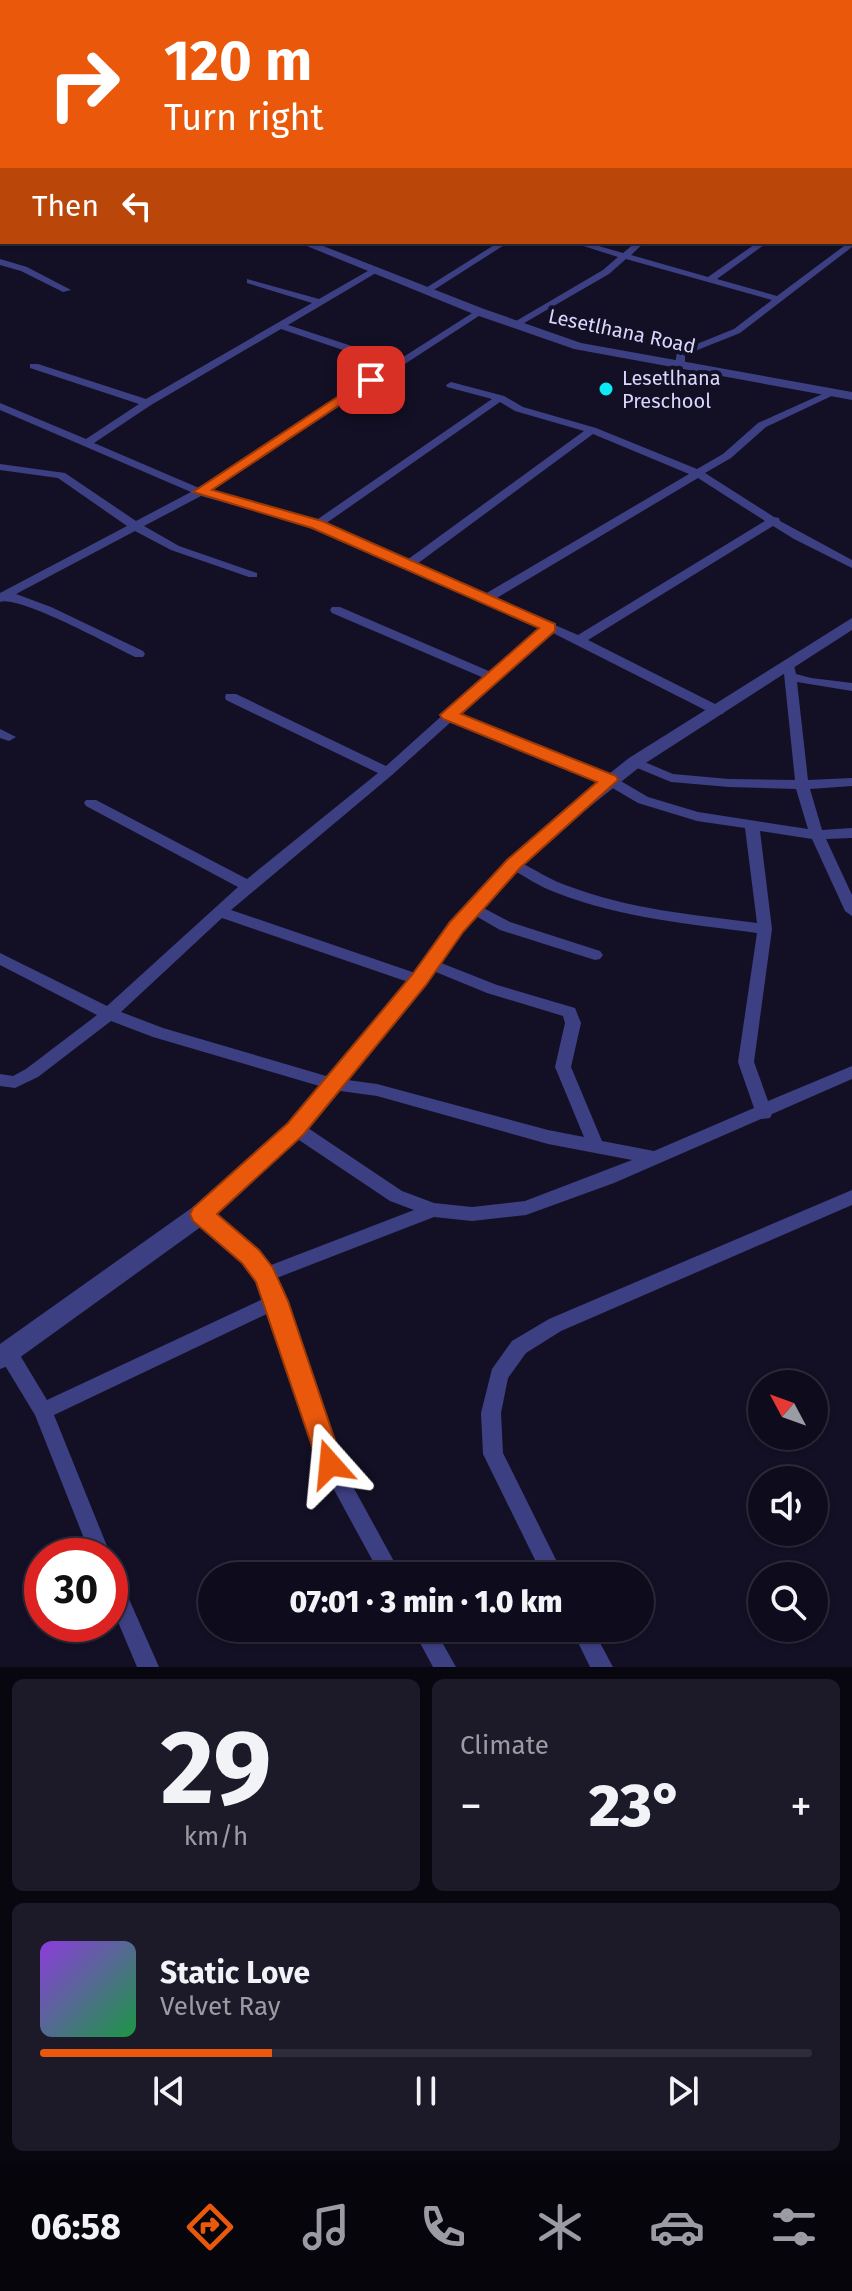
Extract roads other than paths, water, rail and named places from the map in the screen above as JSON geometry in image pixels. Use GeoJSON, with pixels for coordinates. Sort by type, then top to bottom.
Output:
{"type":"FeatureCollection","features":[{"type":"Feature","properties":{"kind":"street","name":"Lesetlhana Road"},"geometry":{"type":"LineString","coordinates":[[308,244],[480,312],[578,346],[852,396]]}},
{"type":"Feature","properties":{"kind":"street"},"geometry":{"type":"LineString","coordinates":[[426,291],[502,244]]}},
{"type":"Feature","properties":{"kind":"street"},"geometry":{"type":"LineString","coordinates":[[583,244],[778,299]]}},
{"type":"Feature","properties":{"kind":"street"},"geometry":{"type":"LineString","coordinates":[[516,324],[606,272],[638,244]]}},
{"type":"Feature","properties":{"kind":"street"},"geometry":{"type":"LineString","coordinates":[[711,279],[761,244]]}},
{"type":"Feature","properties":{"kind":"street"},"geometry":{"type":"LineString","coordinates":[[680,364],[680,354],[725,338],[755,319],[851,244]]}},
{"type":"Feature","properties":{"kind":"street"},"geometry":{"type":"LineString","coordinates":[[0,262],[24,269],[66,290]]}},
{"type":"Feature","properties":{"kind":"street"},"geometry":{"type":"LineString","coordinates":[[87,443],[147,403],[376,270]]}},
{"type":"Feature","properties":{"kind":"street"},"geometry":{"type":"LineString","coordinates":[[250,281],[319,302]]}},
{"type":"Feature","properties":{"kind":"street"},"geometry":{"type":"LineString","coordinates":[[3,597],[200,492],[480,312]]}},
{"type":"Feature","properties":{"kind":"street"},"geometry":{"type":"LineString","coordinates":[[278,325],[395,364]]}},
{"type":"Feature","properties":{"kind":"street"},"geometry":{"type":"LineString","coordinates":[[34,366],[147,403]]}},
{"type":"Feature","properties":{"kind":"street"},"geometry":{"type":"LineString","coordinates":[[451,385],[500,398],[519,409],[592,430],[697,473],[798,537],[852,565]]}},
{"type":"Feature","properties":{"kind":"street"},"geometry":{"type":"LineString","coordinates":[[484,600],[734,451],[762,425],[833,393]]}},
{"type":"Feature","properties":{"kind":"street"},"geometry":{"type":"LineString","coordinates":[[317,525],[500,398]]}},
{"type":"Feature","properties":{"kind":"street"},"geometry":{"type":"LineString","coordinates":[[0,406],[200,492],[317,525],[579,640],[718,711]]}},
{"type":"Feature","properties":{"kind":"street"},"geometry":{"type":"LineString","coordinates":[[407,566],[592,430]]}},
{"type":"Feature","properties":{"kind":"street"},"geometry":{"type":"LineString","coordinates":[[0,467],[61,475],[135,526],[183,551],[253,575]]}},
{"type":"Feature","properties":{"kind":"street"},"geometry":{"type":"LineString","coordinates":[[579,640],[775,520]]}},
{"type":"Feature","properties":{"kind":"street"},"geometry":{"type":"LineString","coordinates":[[3,597],[47,610],[139,654]]}},
{"type":"Feature","properties":{"kind":"street"},"geometry":{"type":"LineString","coordinates":[[336,610],[492,677]]}},
{"type":"Feature","properties":{"kind":"street"},"geometry":{"type":"LineString","coordinates":[[94,1538],[43,1411],[4,1356],[201,1214],[296,1129],[425,972],[456,927],[513,864],[609,780],[790,670],[852,623]]}},
{"type":"Feature","properties":{"kind":"street"},"geometry":{"type":"LineString","coordinates":[[0,1080],[15,1082],[32,1073],[109,1014],[248,886],[387,772],[549,627]]}},
{"type":"Feature","properties":{"kind":"street"},"geometry":{"type":"LineString","coordinates":[[790,670],[810,682],[852,687]]}},
{"type":"Feature","properties":{"kind":"street"},"geometry":{"type":"LineString","coordinates":[[790,670],[802,785],[817,835],[852,911]]}},
{"type":"Feature","properties":{"kind":"street"},"geometry":{"type":"LineString","coordinates":[[231,697],[387,772]]}},
{"type":"Feature","properties":{"kind":"street"},"geometry":{"type":"LineString","coordinates":[[449,715],[609,780],[643,800],[697,816],[817,835],[852,833]]}},
{"type":"Feature","properties":{"kind":"street"},"geometry":{"type":"LineString","coordinates":[[635,762],[671,778],[802,785],[852,782]]}},
{"type":"Feature","properties":{"kind":"street"},"geometry":{"type":"LineString","coordinates":[[91,803],[248,886]]}},
{"type":"Feature","properties":{"kind":"street"},"geometry":{"type":"LineString","coordinates":[[752,825],[765,929],[746,1062],[764,1113]]}},
{"type":"Feature","properties":{"kind":"street"},"geometry":{"type":"LineString","coordinates":[[513,864],[562,890],[615,905],[765,929]]}},
{"type":"Feature","properties":{"kind":"street"},"geometry":{"type":"LineString","coordinates":[[474,908],[505,926],[595,955]]}},
{"type":"Feature","properties":{"kind":"street"},"geometry":{"type":"LineString","coordinates":[[220,912],[569,1012],[573,1023],[563,1067],[596,1146]]}},
{"type":"Feature","properties":{"kind":"street"},"geometry":{"type":"LineString","coordinates":[[0,958],[109,1014],[159,1033],[333,1084],[377,1090],[548,1137],[657,1158]]}},
{"type":"Feature","properties":{"kind":"street"},"geometry":{"type":"LineString","coordinates":[[296,1129],[396,1196],[433,1210],[472,1214],[526,1208],[657,1158],[852,1072]]}},
{"type":"Feature","properties":{"kind":"street"},"geometry":{"type":"LineString","coordinates":[[547,1562],[493,1454],[491,1413],[499,1375],[519,1347],[555,1325],[852,1197]]}},
{"type":"Feature","properties":{"kind":"street"},"geometry":{"type":"LineString","coordinates":[[265,1275],[433,1210]]}},
{"type":"Feature","properties":{"kind":"street"},"geometry":{"type":"LineString","coordinates":[[201,1214],[251,1257],[265,1275],[330,1464],[384,1562]]}},
{"type":"Feature","properties":{"kind":"street"},"geometry":{"type":"LineString","coordinates":[[43,1411],[276,1301]]}},
{"type":"Feature","properties":{"kind":"street"},"geometry":{"type":"LineString","coordinates":[[128,1621],[148,1667]]}},
{"type":"Feature","properties":{"kind":"street"},"geometry":{"type":"LineString","coordinates":[[430,1642],[445,1667]]}},
{"type":"Feature","properties":{"kind":"street"},"geometry":{"type":"LineString","coordinates":[[589,1642],[602,1667]]}},
{"type":"Feature","properties":{"kind":"place","name":"Lesetlhana Preschool"},"geometry":{"type":"Point","coordinates":[606,389]}}]}
